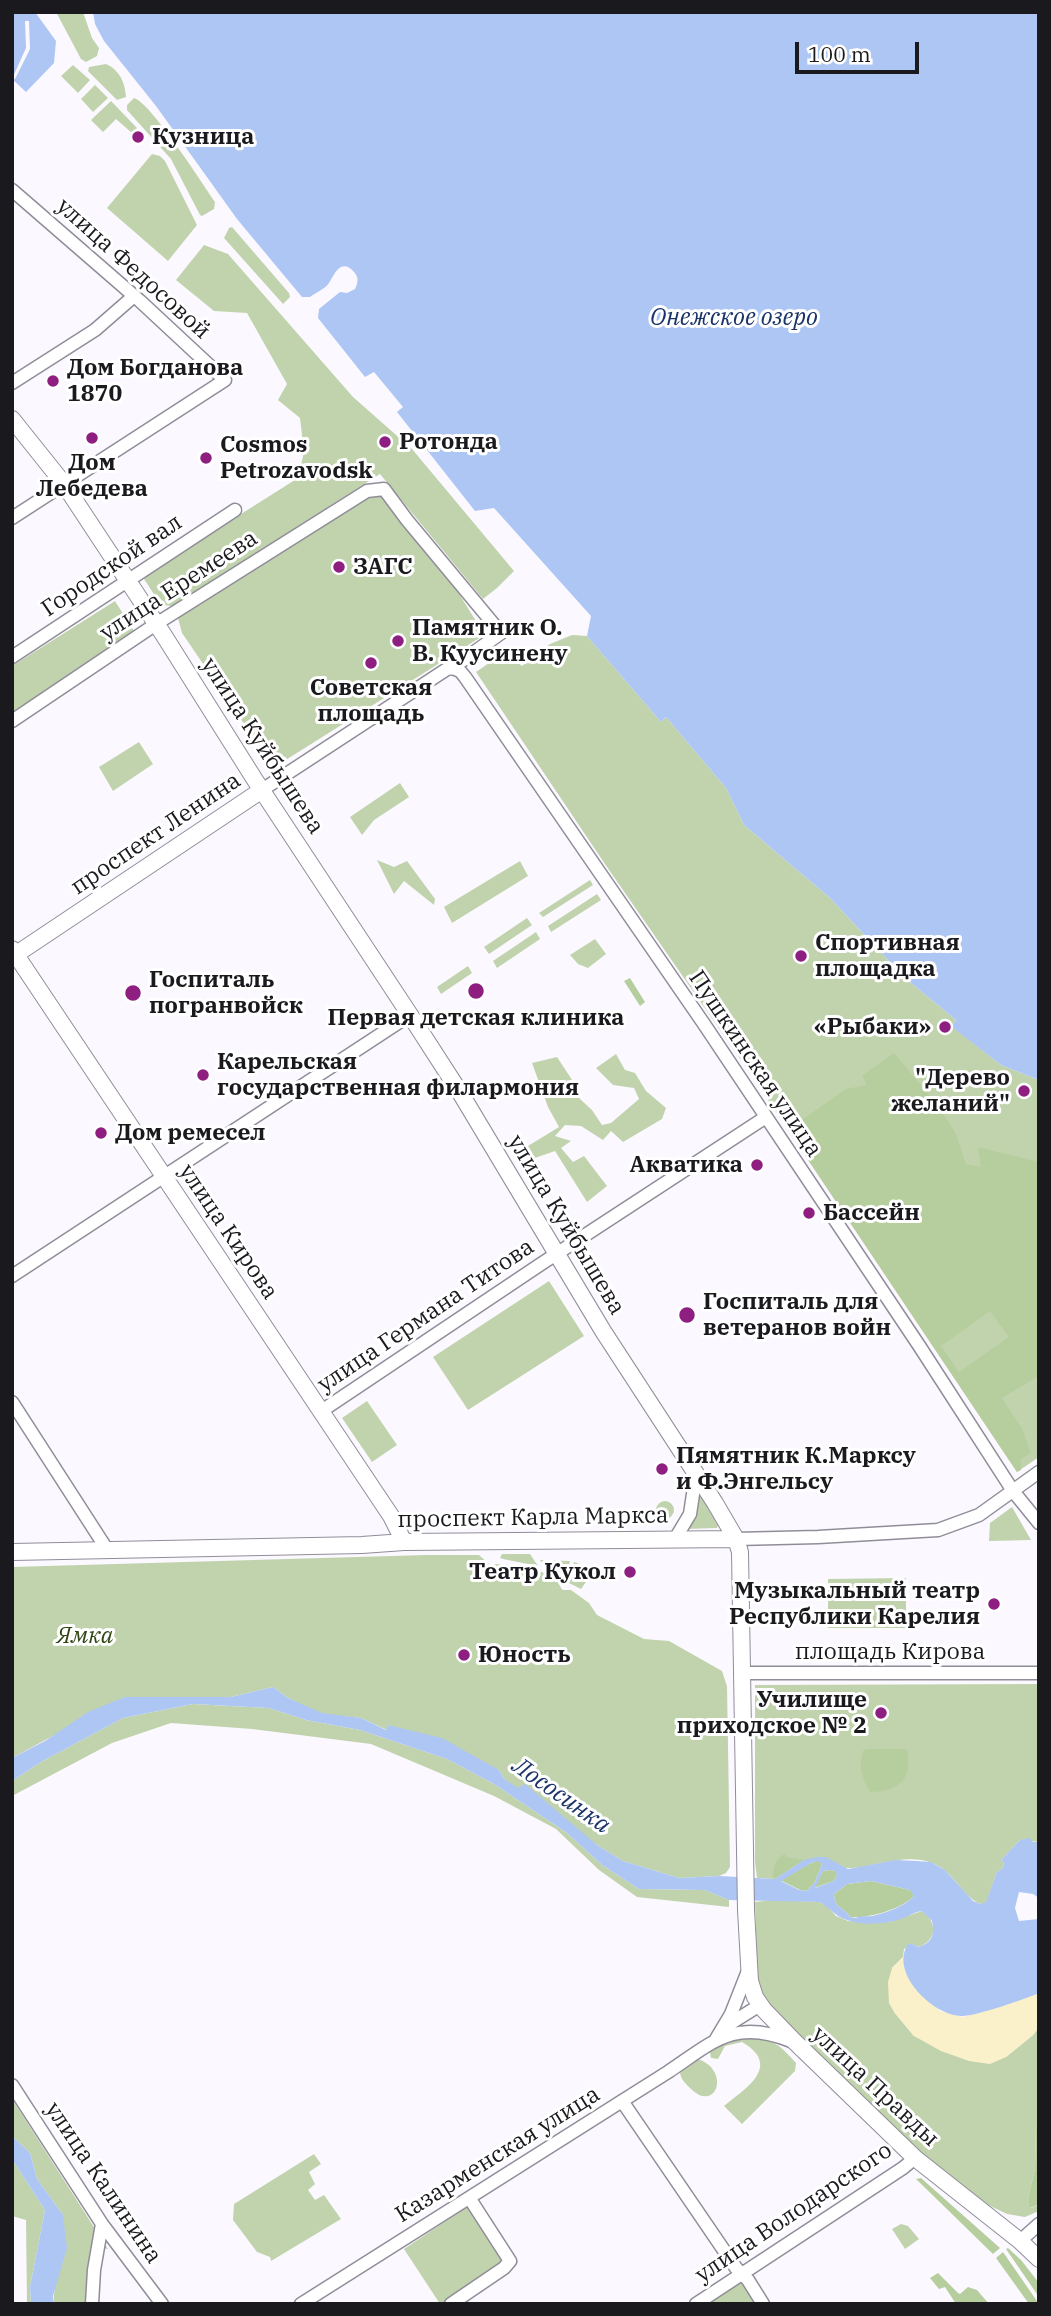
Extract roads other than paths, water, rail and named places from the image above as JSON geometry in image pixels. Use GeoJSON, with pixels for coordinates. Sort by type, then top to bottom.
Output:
{"type":"FeatureCollection","features":[{"type":"Feature","properties":{"kind":"main road","name":"улица Куйбышева"},"geometry":{"type":"LineString","coordinates":[[12,419],[64,484],[410,1014],[633,1379],[736,1539],[740,1552],[746,1910]]}},
{"type":"Feature","properties":{"kind":"main road","name":"проспект Ленина"},"geometry":{"type":"LineString","coordinates":[[14,954],[262,790]]}},
{"type":"Feature","properties":{"kind":"main road","name":"улица Кирова"},"geometry":{"type":"LineString","coordinates":[[14,954],[391,1516],[404,1542]]}},
{"type":"Feature","properties":{"kind":"main road","name":"проспект Карла Маркса"},"geometry":{"type":"LineString","coordinates":[[12,1552],[404,1542],[736,1539]]}},
{"type":"Feature","properties":{"kind":"main road","name":"улица Правды"},"geometry":{"type":"LineString","coordinates":[[746,1910],[748,1971],[751,1988],[762,2008],[915,2158],[1039,2259]]}},
{"type":"Feature","properties":{"kind":"street","name":"улица Федосовой"},"geometry":{"type":"LineString","coordinates":[[12,190],[134,296],[225,380],[64,484]]}},
{"type":"Feature","properties":{"kind":"street"},"geometry":{"type":"LineString","coordinates":[[12,383],[95,330],[134,296]]}},
{"type":"Feature","properties":{"kind":"street"},"geometry":{"type":"LineString","coordinates":[[12,518],[64,484]]}},
{"type":"Feature","properties":{"kind":"street","name":"улица Еремеева"},"geometry":{"type":"LineString","coordinates":[[12,721],[156,624],[370,489],[384,489],[500,633]]}},
{"type":"Feature","properties":{"kind":"street","name":"Городской вал"},"geometry":{"type":"LineString","coordinates":[[12,657],[235,510]]}},
{"type":"Feature","properties":{"kind":"street","name":"проспект Ленина"},"geometry":{"type":"LineString","coordinates":[[262,790],[452,668],[500,633]]}},
{"type":"Feature","properties":{"kind":"street","name":"Пушкинская улица"},"geometry":{"type":"LineString","coordinates":[[452,668],[465,677],[704,1024],[1013,1491],[1039,1523]]}},
{"type":"Feature","properties":{"kind":"street"},"geometry":{"type":"LineString","coordinates":[[12,1276],[410,1014]]}},
{"type":"Feature","properties":{"kind":"street","name":"улица Германа Титова"},"geometry":{"type":"LineString","coordinates":[[320,1412],[766,1117]]}},
{"type":"Feature","properties":{"kind":"street"},"geometry":{"type":"LineString","coordinates":[[12,1402],[108,1551]]}},
{"type":"Feature","properties":{"kind":"street","name":"проспект Карла Маркса"},"geometry":{"type":"LineString","coordinates":[[736,1539],[938,1530],[979,1515],[1039,1472]]}},
{"type":"Feature","properties":{"kind":"street"},"geometry":{"type":"LineString","coordinates":[[675,1539],[690,1514],[696,1474]]}},
{"type":"Feature","properties":{"kind":"street","name":"площадь Кирова"},"geometry":{"type":"LineString","coordinates":[[742,1673],[1039,1673]]}},
{"type":"Feature","properties":{"kind":"street"},"geometry":{"type":"LineString","coordinates":[[748,1971],[725,2033],[747,2031],[795,2042]]}},
{"type":"Feature","properties":{"kind":"street","name":"Казарменская улица"},"geometry":{"type":"LineString","coordinates":[[301,2304],[470,2199],[762,2008]]}},
{"type":"Feature","properties":{"kind":"street","name":"улица Калинина"},"geometry":{"type":"LineString","coordinates":[[12,2085],[102,2224],[162,2304]]}},
{"type":"Feature","properties":{"kind":"street"},"geometry":{"type":"LineString","coordinates":[[622,2101],[763,2304]]}},
{"type":"Feature","properties":{"kind":"street","name":"улица Володарского"},"geometry":{"type":"LineString","coordinates":[[696,2304],[915,2158]]}},
{"type":"Feature","properties":{"kind":"street"},"geometry":{"type":"LineString","coordinates":[[452,2304],[510,2261],[470,2199]]}},
{"type":"Feature","properties":{"kind":"street"},"geometry":{"type":"LineString","coordinates":[[92,2304],[94,2270],[102,2224]]}},
{"type":"Feature","properties":{"kind":"street"},"geometry":{"type":"LineString","coordinates":[[1020,2241],[1039,2224]]}},
{"type":"Feature","properties":{"kind":"water"},"geometry":{"type":"Polygon","coordinates":[[[12,12],[35,12],[56,41],[54,63],[26,92],[12,79],[12,12]]]}},
{"type":"Feature","properties":{"kind":"water","name":"Онежское озеро"},"geometry":{"type":"Polygon","coordinates":[[[93,12],[1039,12],[1039,1080],[1001,1065],[952,1027],[956,1020],[905,978],[829,897],[744,825],[726,788],[666,717],[661,722],[587,636],[591,616],[494,508],[475,511],[397,412],[403,407],[374,372],[365,377],[318,318],[319,309],[340,292],[347,293],[355,289],[358,280],[356,274],[345,266],[341,267],[325,287],[310,297],[302,297],[237,219],[156,106],[104,41],[95,24],[93,12]]]}},
{"type":"Feature","properties":{"kind":"water"},"geometry":{"type":"Polygon","coordinates":[[[273,1687],[288,1698],[322,1713],[361,1718],[386,1730],[388,1725],[442,1738],[499,1770],[504,1779],[518,1788],[525,1784],[597,1845],[623,1861],[679,1878],[719,1876],[775,1879],[804,1860],[817,1857],[826,1857],[848,1869],[896,1860],[931,1862],[945,1870],[973,1901],[980,1904],[986,1902],[997,1872],[1002,1869],[1004,1863],[1001,1860],[1020,1840],[1029,1838],[1033,1842],[1039,1842],[1039,1898],[1033,1894],[1019,1892],[1015,1908],[1019,1921],[1039,1919],[1039,1993],[977,2014],[950,2014],[927,2000],[917,1990],[904,1967],[908,1944],[918,1947],[923,1945],[933,1934],[932,1921],[922,1911],[895,1921],[867,1924],[843,1919],[819,1902],[729,1900],[705,1890],[639,1889],[602,1865],[567,1833],[494,1784],[447,1759],[360,1730],[306,1720],[269,1708],[193,1704],[123,1718],[41,1762],[12,1781],[12,1758],[45,1741],[88,1712],[125,1697],[231,1697],[273,1687]],[[818,1861],[781,1881],[807,1891],[815,1882],[822,1864],[818,1861]],[[823,1871],[815,1888],[834,1881],[837,1875],[835,1871],[823,1871]],[[871,1881],[847,1884],[834,1894],[838,1906],[850,1917],[883,1913],[914,1896],[910,1890],[871,1881]]]}},
{"type":"Feature","properties":{"kind":"water"},"geometry":{"type":"Polygon","coordinates":[[[12,2136],[30,2153],[37,2179],[63,2215],[67,2248],[53,2304],[31,2304],[30,2287],[45,2210],[12,2159],[12,2136]]]}},
{"type":"Feature","properties":{"kind":"place","name":"Кузница"},"geometry":{"type":"Point","coordinates":[138,137]}},
{"type":"Feature","properties":{"kind":"place","name":"Дом Богданова 1870"},"geometry":{"type":"Point","coordinates":[53,381]}},
{"type":"Feature","properties":{"kind":"place","name":"Дом Лебедева"},"geometry":{"type":"Point","coordinates":[92,438]}},
{"type":"Feature","properties":{"kind":"place","name":"Ротонда"},"geometry":{"type":"Point","coordinates":[385,442]}},
{"type":"Feature","properties":{"kind":"place","name":"Cosmos Petrozavodsk"},"geometry":{"type":"Point","coordinates":[206,458]}},
{"type":"Feature","properties":{"kind":"place","name":"ЗАГС"},"geometry":{"type":"Point","coordinates":[339,567]}},
{"type":"Feature","properties":{"kind":"place","name":"Памятник О. В. Куусинену"},"geometry":{"type":"Point","coordinates":[398,641]}},
{"type":"Feature","properties":{"kind":"place","name":"Советская площадь"},"geometry":{"type":"Point","coordinates":[371,663]}},
{"type":"Feature","properties":{"kind":"place","name":"Спортивная площадка"},"geometry":{"type":"Point","coordinates":[801,956]}},
{"type":"Feature","properties":{"kind":"place","name":"Первая детская клиника"},"geometry":{"type":"Point","coordinates":[476,991]}},
{"type":"Feature","properties":{"kind":"place","name":"Госпиталь погранвойск"},"geometry":{"type":"Point","coordinates":[133,993]}},
{"type":"Feature","properties":{"kind":"place","name":"«Рыбаки»"},"geometry":{"type":"Point","coordinates":[945,1027]}},
{"type":"Feature","properties":{"kind":"place","name":"Карельская государственная филармония"},"geometry":{"type":"Point","coordinates":[203,1075]}},
{"type":"Feature","properties":{"kind":"place","name":"\"Дерево желаний\""},"geometry":{"type":"Point","coordinates":[1024,1091]}},
{"type":"Feature","properties":{"kind":"place","name":"Дом ремесел"},"geometry":{"type":"Point","coordinates":[101,1133]}},
{"type":"Feature","properties":{"kind":"place","name":"Акватика"},"geometry":{"type":"Point","coordinates":[757,1165]}},
{"type":"Feature","properties":{"kind":"place","name":"Бассейн"},"geometry":{"type":"Point","coordinates":[809,1213]}},
{"type":"Feature","properties":{"kind":"place","name":"Госпиталь для ветеранов войн"},"geometry":{"type":"Point","coordinates":[687,1315]}},
{"type":"Feature","properties":{"kind":"place","name":"Пямятник К.Марксу и Ф.Энгельсу"},"geometry":{"type":"Point","coordinates":[662,1469]}},
{"type":"Feature","properties":{"kind":"place","name":"Театр Кукол"},"geometry":{"type":"Point","coordinates":[630,1572]}},
{"type":"Feature","properties":{"kind":"place","name":"Музыкальный театр Республики Карелия"},"geometry":{"type":"Point","coordinates":[994,1604]}},
{"type":"Feature","properties":{"kind":"place","name":"Юность"},"geometry":{"type":"Point","coordinates":[464,1655]}},
{"type":"Feature","properties":{"kind":"place","name":"Училище приходское № 2"},"geometry":{"type":"Point","coordinates":[881,1713]}},
{"type":"Feature","properties":{"kind":"park label","name":"Ямка"},"geometry":{"type":"Point","coordinates":[85,1636]}},
{"type":"Feature","properties":{"kind":"water label","name":"Лососинка"},"geometry":{"type":"Point","coordinates":[561,1796]}}]}
